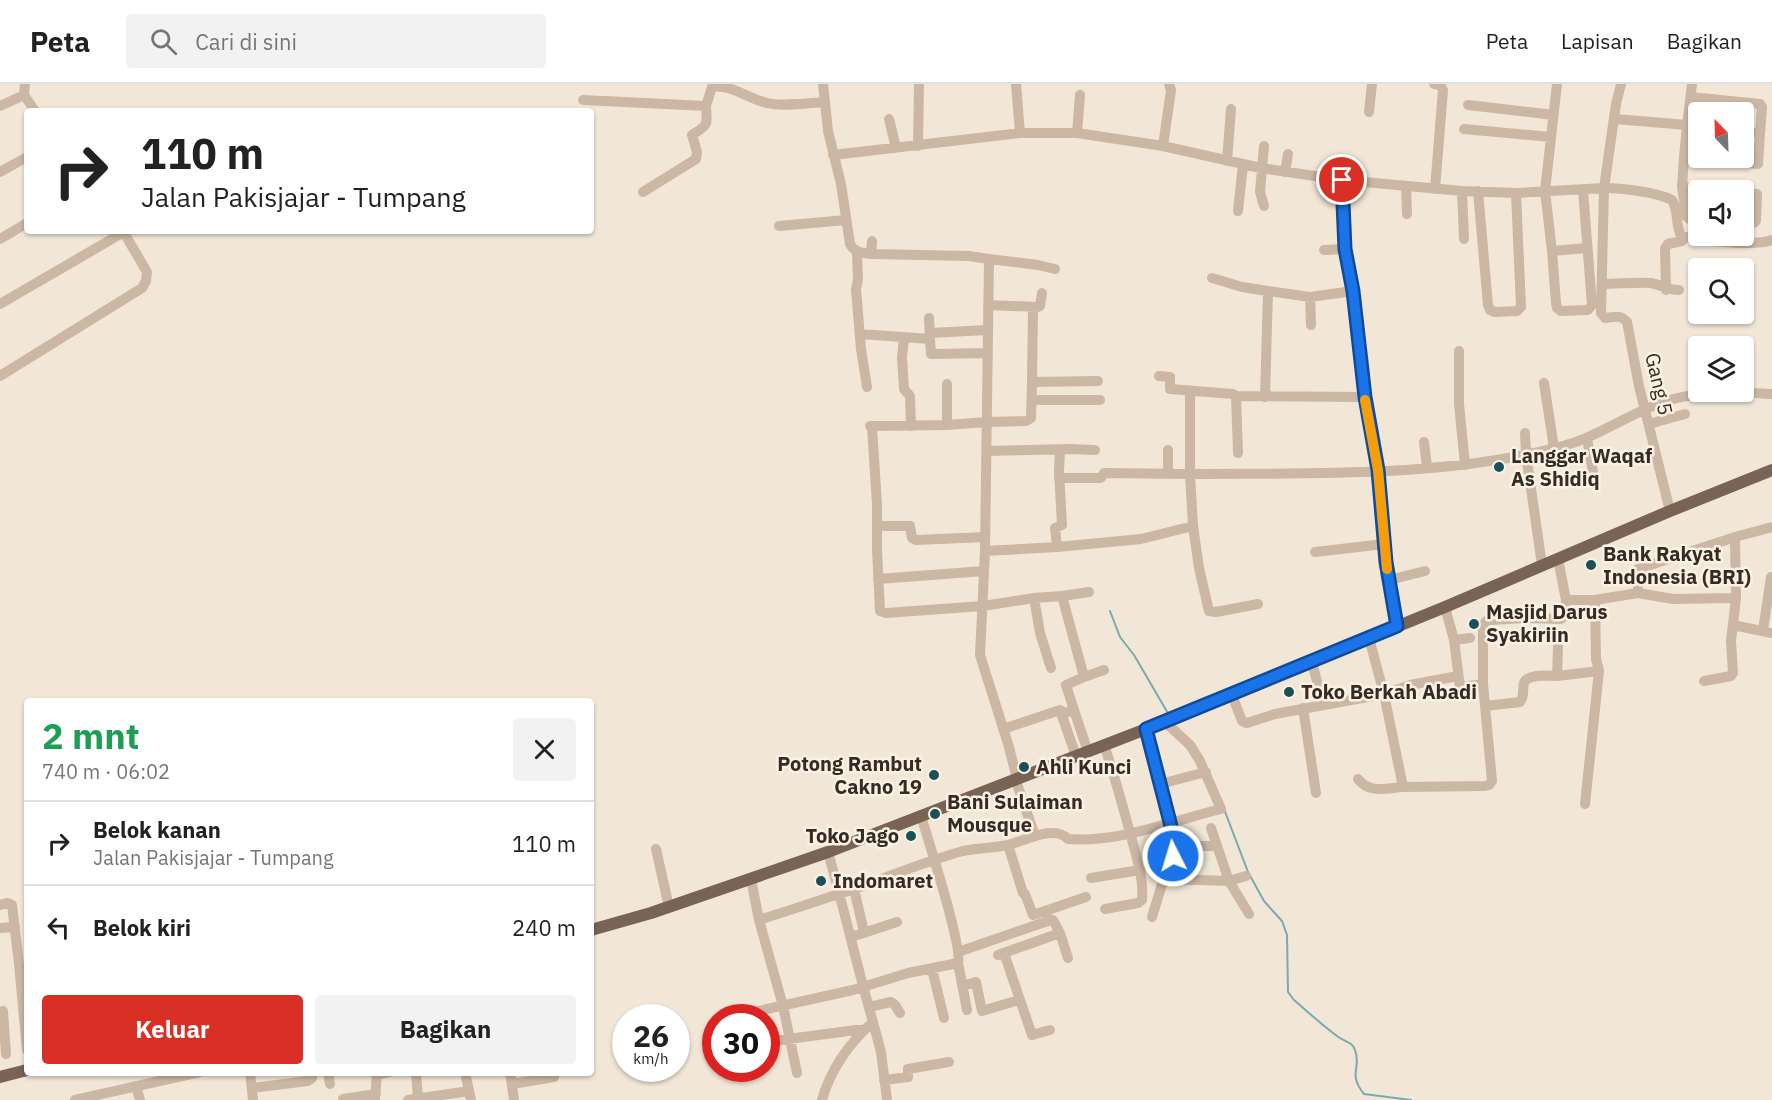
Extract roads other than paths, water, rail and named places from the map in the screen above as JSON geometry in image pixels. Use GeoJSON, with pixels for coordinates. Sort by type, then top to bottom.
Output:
{"type":"FeatureCollection","features":[{"type":"Feature","properties":{"kind":"main road"},"geometry":{"type":"LineString","coordinates":[[594,929],[669,907],[828,852],[1082,754],[1232,695],[1772,470]]}},
{"type":"Feature","properties":{"kind":"main road"},"geometry":{"type":"LineString","coordinates":[[4,1076],[24,1071]]}},
{"type":"Feature","properties":{"kind":"street"},"geometry":{"type":"LineString","coordinates":[[823,84],[828,131],[839,154],[850,244],[857,253],[856,289],[867,387]]}},
{"type":"Feature","properties":{"kind":"street"},"geometry":{"type":"LineString","coordinates":[[918,146],[919,84]]}},
{"type":"Feature","properties":{"kind":"street"},"geometry":{"type":"LineString","coordinates":[[1016,84],[1020,133]]}},
{"type":"Feature","properties":{"kind":"street"},"geometry":{"type":"LineString","coordinates":[[1163,146],[1171,90],[1169,84]]}},
{"type":"Feature","properties":{"kind":"street"},"geometry":{"type":"LineString","coordinates":[[1369,112],[1372,84]]}},
{"type":"Feature","properties":{"kind":"street"},"geometry":{"type":"LineString","coordinates":[[1434,84],[1440,85],[1443,90],[1436,189]]}},
{"type":"Feature","properties":{"kind":"street"},"geometry":{"type":"LineString","coordinates":[[1557,84],[1545,191],[1557,308],[1561,311],[1591,308],[1583,190]]}},
{"type":"Feature","properties":{"kind":"street"},"geometry":{"type":"LineString","coordinates":[[1621,84],[1604,189],[1603,284],[1648,283],[1656,284],[1666,290],[1679,290]]}},
{"type":"Feature","properties":{"kind":"street"},"geometry":{"type":"LineString","coordinates":[[1691,102],[1692,84]]}},
{"type":"Feature","properties":{"kind":"street"},"geometry":{"type":"LineString","coordinates":[[643,192],[696,159],[697,152],[692,135],[704,128],[706,124],[706,106],[711,89],[715,86],[738,90],[767,103],[825,102]]}},
{"type":"Feature","properties":{"kind":"street"},"geometry":{"type":"LineString","coordinates":[[0,106],[24,89],[34,108]]}},
{"type":"Feature","properties":{"kind":"street"},"geometry":{"type":"LineString","coordinates":[[1077,133],[1080,95]]}},
{"type":"Feature","properties":{"kind":"street"},"geometry":{"type":"LineString","coordinates":[[1684,157],[1758,164],[1762,107],[1760,104],[1691,97]]}},
{"type":"Feature","properties":{"kind":"street"},"geometry":{"type":"LineString","coordinates":[[583,100],[706,106]]}},
{"type":"Feature","properties":{"kind":"street"},"geometry":{"type":"LineString","coordinates":[[1468,105],[1553,116]]}},
{"type":"Feature","properties":{"kind":"street"},"geometry":{"type":"LineString","coordinates":[[1227,160],[1231,109]]}},
{"type":"Feature","properties":{"kind":"street"},"geometry":{"type":"LineString","coordinates":[[889,119],[896,148]]}},
{"type":"Feature","properties":{"kind":"street"},"geometry":{"type":"LineString","coordinates":[[1615,119],[1688,126]]}},
{"type":"Feature","properties":{"kind":"street"},"geometry":{"type":"LineString","coordinates":[[1464,129],[1551,137]]}},
{"type":"Feature","properties":{"kind":"street"},"geometry":{"type":"LineString","coordinates":[[839,154],[1020,133],[1077,133],[1163,146],[1261,168],[1342,180],[1462,191],[1516,193],[1617,188],[1672,200],[1676,207],[1681,236],[1710,241],[1772,240]]}},
{"type":"Feature","properties":{"kind":"street"},"geometry":{"type":"LineString","coordinates":[[1754,133],[1760,134]]}},
{"type":"Feature","properties":{"kind":"street"},"geometry":{"type":"LineString","coordinates":[[1688,143],[1684,157],[1682,187],[1688,218]]}},
{"type":"Feature","properties":{"kind":"street"},"geometry":{"type":"LineString","coordinates":[[1264,146],[1260,195],[1264,206]]}},
{"type":"Feature","properties":{"kind":"street"},"geometry":{"type":"LineString","coordinates":[[1285,172],[1288,154]]}},
{"type":"Feature","properties":{"kind":"street"},"geometry":{"type":"LineString","coordinates":[[0,172],[24,159]]}},
{"type":"Feature","properties":{"kind":"street"},"geometry":{"type":"LineString","coordinates":[[1238,211],[1243,164]]}},
{"type":"Feature","properties":{"kind":"street"},"geometry":{"type":"LineString","coordinates":[[1342,180],[1345,249],[1353,291],[1365,397],[1378,470],[1384,544],[1397,626]]}},
{"type":"Feature","properties":{"kind":"street"},"geometry":{"type":"LineString","coordinates":[[1406,186],[1407,214]]}},
{"type":"Feature","properties":{"kind":"street"},"geometry":{"type":"LineString","coordinates":[[1682,187],[1688,187]]}},
{"type":"Feature","properties":{"kind":"street"},"geometry":{"type":"LineString","coordinates":[[1462,191],[1464,239]]}},
{"type":"Feature","properties":{"kind":"street"},"geometry":{"type":"LineString","coordinates":[[1478,191],[1488,305],[1492,312],[1517,311],[1521,307],[1516,193]]}},
{"type":"Feature","properties":{"kind":"street"},"geometry":{"type":"LineString","coordinates":[[1754,194],[1757,194],[1754,223]]}},
{"type":"Feature","properties":{"kind":"street"},"geometry":{"type":"LineString","coordinates":[[779,226],[846,220]]}},
{"type":"Feature","properties":{"kind":"street"},"geometry":{"type":"LineString","coordinates":[[0,239],[24,225]]}},
{"type":"Feature","properties":{"kind":"street"},"geometry":{"type":"LineString","coordinates":[[0,304],[121,234]]}},
{"type":"Feature","properties":{"kind":"street"},"geometry":{"type":"LineString","coordinates":[[0,376],[142,288],[147,272],[125,234]]}},
{"type":"Feature","properties":{"kind":"street"},"geometry":{"type":"LineString","coordinates":[[1666,290],[1665,248],[1668,244],[1682,242],[1685,237]]}},
{"type":"Feature","properties":{"kind":"street"},"geometry":{"type":"LineString","coordinates":[[871,254],[872,241]]}},
{"type":"Feature","properties":{"kind":"street"},"geometry":{"type":"LineString","coordinates":[[1552,251],[1587,248]]}},
{"type":"Feature","properties":{"kind":"street"},"geometry":{"type":"LineString","coordinates":[[1324,249],[1345,249]]}},
{"type":"Feature","properties":{"kind":"street"},"geometry":{"type":"LineString","coordinates":[[857,253],[969,256],[1055,269]]}},
{"type":"Feature","properties":{"kind":"street"},"geometry":{"type":"LineString","coordinates":[[989,259],[985,551],[980,655],[1017,784],[1035,836]]}},
{"type":"Feature","properties":{"kind":"street"},"geometry":{"type":"LineString","coordinates":[[1212,278],[1242,287],[1310,297],[1353,291]]}},
{"type":"Feature","properties":{"kind":"street","name":"Gang 5"},"geometry":{"type":"LineString","coordinates":[[1603,284],[1601,313],[1605,318],[1618,316],[1627,322],[1639,386],[1670,511]]}},
{"type":"Feature","properties":{"kind":"street"},"geometry":{"type":"LineString","coordinates":[[1265,397],[1268,291]]}},
{"type":"Feature","properties":{"kind":"street"},"geometry":{"type":"LineString","coordinates":[[988,305],[1033,308],[1040,306],[1042,293]]}},
{"type":"Feature","properties":{"kind":"street"},"geometry":{"type":"LineString","coordinates":[[1310,297],[1311,325]]}},
{"type":"Feature","properties":{"kind":"street"},"geometry":{"type":"LineString","coordinates":[[1033,308],[1032,418],[1030,420],[947,425],[871,426],[878,526],[879,606],[882,613],[983,606],[1089,592]]}},
{"type":"Feature","properties":{"kind":"street"},"geometry":{"type":"LineString","coordinates":[[929,318],[931,354],[987,353]]}},
{"type":"Feature","properties":{"kind":"street"},"geometry":{"type":"LineString","coordinates":[[860,334],[904,338],[987,330]]}},
{"type":"Feature","properties":{"kind":"street"},"geometry":{"type":"LineString","coordinates":[[904,338],[903,383],[904,391],[910,396],[911,426]]}},
{"type":"Feature","properties":{"kind":"street"},"geometry":{"type":"LineString","coordinates":[[1459,351],[1459,404],[1465,465]]}},
{"type":"Feature","properties":{"kind":"street"},"geometry":{"type":"LineString","coordinates":[[1159,376],[1170,377],[1170,389],[1236,396],[1365,397]]}},
{"type":"Feature","properties":{"kind":"street"},"geometry":{"type":"LineString","coordinates":[[1032,382],[1098,381]]}},
{"type":"Feature","properties":{"kind":"street"},"geometry":{"type":"LineString","coordinates":[[946,384],[947,425]]}},
{"type":"Feature","properties":{"kind":"street"},"geometry":{"type":"LineString","coordinates":[[1544,384],[1554,448]]}},
{"type":"Feature","properties":{"kind":"street"},"geometry":{"type":"LineString","coordinates":[[1190,391],[1190,474],[1194,526],[1199,568],[1209,611],[1216,612],[1258,604]]}},
{"type":"Feature","properties":{"kind":"street"},"geometry":{"type":"LineString","coordinates":[[1059,478],[1101,478],[1104,474],[1378,470],[1465,465],[1527,454],[1587,438],[1646,409],[1677,398],[1729,393],[1772,394]]}},
{"type":"Feature","properties":{"kind":"street"},"geometry":{"type":"LineString","coordinates":[[1236,396],[1238,453]]}},
{"type":"Feature","properties":{"kind":"street"},"geometry":{"type":"LineString","coordinates":[[1032,400],[1100,400]]}},
{"type":"Feature","properties":{"kind":"street"},"geometry":{"type":"LineString","coordinates":[[1649,424],[1685,414]]}},
{"type":"Feature","properties":{"kind":"street"},"geometry":{"type":"LineString","coordinates":[[1525,433],[1542,565]]}},
{"type":"Feature","properties":{"kind":"street"},"geometry":{"type":"LineString","coordinates":[[1587,438],[1595,484]]}},
{"type":"Feature","properties":{"kind":"street"},"geometry":{"type":"LineString","coordinates":[[1424,442],[1427,467]]}},
{"type":"Feature","properties":{"kind":"street"},"geometry":{"type":"LineString","coordinates":[[1057,547],[1055,528],[1062,525],[1060,450]]}},
{"type":"Feature","properties":{"kind":"street"},"geometry":{"type":"LineString","coordinates":[[987,451],[1095,450]]}},
{"type":"Feature","properties":{"kind":"street"},"geometry":{"type":"LineString","coordinates":[[1168,450],[1168,473]]}},
{"type":"Feature","properties":{"kind":"street"},"geometry":{"type":"LineString","coordinates":[[878,526],[910,526],[912,538],[916,540],[985,537]]}},
{"type":"Feature","properties":{"kind":"street"},"geometry":{"type":"LineString","coordinates":[[985,551],[1141,539],[1194,526]]}},
{"type":"Feature","properties":{"kind":"street"},"geometry":{"type":"LineString","coordinates":[[1638,593],[1638,569],[1772,527]]}},
{"type":"Feature","properties":{"kind":"street"},"geometry":{"type":"LineString","coordinates":[[1704,681],[1731,676],[1734,670],[1731,641],[1736,598],[1735,537]]}},
{"type":"Feature","properties":{"kind":"street"},"geometry":{"type":"LineString","coordinates":[[1314,552],[1384,544]]}},
{"type":"Feature","properties":{"kind":"street"},"geometry":{"type":"LineString","coordinates":[[1358,779],[1372,789],[1489,785],[1492,781],[1483,684],[1483,625],[1484,622],[1492,620],[1561,619],[1564,615],[1566,600],[1558,559]]}},
{"type":"Feature","properties":{"kind":"street"},"geometry":{"type":"LineString","coordinates":[[878,579],[984,571]]}},
{"type":"Feature","properties":{"kind":"street"},"geometry":{"type":"LineString","coordinates":[[1389,580],[1425,571]]}},
{"type":"Feature","properties":{"kind":"street"},"geometry":{"type":"LineString","coordinates":[[1733,625],[1767,631],[1771,577]]}},
{"type":"Feature","properties":{"kind":"street"},"geometry":{"type":"LineString","coordinates":[[1566,600],[1595,600],[1638,593],[1673,599],[1736,598]]}},
{"type":"Feature","properties":{"kind":"street"},"geometry":{"type":"LineString","coordinates":[[1062,596],[1084,677]]}},
{"type":"Feature","properties":{"kind":"street"},"geometry":{"type":"LineString","coordinates":[[1034,598],[1040,633],[1051,668]]}},
{"type":"Feature","properties":{"kind":"street"},"geometry":{"type":"LineString","coordinates":[[1585,804],[1599,671],[1596,659],[1595,600]]}},
{"type":"Feature","properties":{"kind":"street"},"geometry":{"type":"LineString","coordinates":[[1445,607],[1454,640],[1459,684],[1461,687],[1483,684]]}},
{"type":"Feature","properties":{"kind":"street"},"geometry":{"type":"LineString","coordinates":[[1369,638],[1384,694],[1403,787]]}},
{"type":"Feature","properties":{"kind":"street"},"geometry":{"type":"LineString","coordinates":[[1454,640],[1470,638]]}},
{"type":"Feature","properties":{"kind":"street"},"geometry":{"type":"LineString","coordinates":[[1557,676],[1558,647]]}},
{"type":"Feature","properties":{"kind":"street"},"geometry":{"type":"LineString","coordinates":[[1312,662],[1323,705]]}},
{"type":"Feature","properties":{"kind":"street"},"geometry":{"type":"LineString","coordinates":[[1082,754],[1074,710],[1066,685],[1104,670]]}},
{"type":"Feature","properties":{"kind":"street"},"geometry":{"type":"LineString","coordinates":[[1486,706],[1520,702],[1524,696],[1524,685],[1534,676],[1599,671]]}},
{"type":"Feature","properties":{"kind":"street"},"geometry":{"type":"LineString","coordinates":[[1232,695],[1242,721],[1245,723],[1275,714],[1384,694],[1410,685],[1458,676]]}},
{"type":"Feature","properties":{"kind":"street"},"geometry":{"type":"LineString","coordinates":[[1303,708],[1316,793]]}},
{"type":"Feature","properties":{"kind":"street"},"geometry":{"type":"LineString","coordinates":[[1003,729],[1060,710],[1065,713],[1074,710]]}},
{"type":"Feature","properties":{"kind":"street"},"geometry":{"type":"LineString","coordinates":[[1060,710],[1082,754]]}},
{"type":"Feature","properties":{"kind":"street"},"geometry":{"type":"LineString","coordinates":[[759,920],[965,851],[1008,845],[1035,836],[1058,832],[1064,834],[1068,839],[1108,838],[1221,809],[1206,772],[1190,745],[1169,720]]}},
{"type":"Feature","properties":{"kind":"street"},"geometry":{"type":"LineString","coordinates":[[1146,729],[1170,822],[1174,851],[1167,879],[1162,884],[1152,917]]}},
{"type":"Feature","properties":{"kind":"street"},"geometry":{"type":"LineString","coordinates":[[1104,745],[1114,773],[1140,870],[1142,900],[1138,903],[1105,909]]}},
{"type":"Feature","properties":{"kind":"street"},"geometry":{"type":"LineString","coordinates":[[1160,784],[1206,772]]}},
{"type":"Feature","properties":{"kind":"street"},"geometry":{"type":"LineString","coordinates":[[921,816],[958,958],[967,1010]]}},
{"type":"Feature","properties":{"kind":"street"},"geometry":{"type":"LineString","coordinates":[[1211,828],[1229,881],[1249,914]]}},
{"type":"Feature","properties":{"kind":"street"},"geometry":{"type":"LineString","coordinates":[[1008,845],[1023,893],[1033,915],[1047,916],[1054,920],[1068,958]]}},
{"type":"Feature","properties":{"kind":"street"},"geometry":{"type":"LineString","coordinates":[[1185,846],[1217,846]]}},
{"type":"Feature","properties":{"kind":"street"},"geometry":{"type":"LineString","coordinates":[[656,849],[669,907]]}},
{"type":"Feature","properties":{"kind":"street"},"geometry":{"type":"LineString","coordinates":[[828,852],[879,1045],[887,1100]]}},
{"type":"Feature","properties":{"kind":"street"},"geometry":{"type":"LineString","coordinates":[[1091,878],[1140,870]]}},
{"type":"Feature","properties":{"kind":"street"},"geometry":{"type":"LineString","coordinates":[[1167,879],[1229,881],[1246,876]]}},
{"type":"Feature","properties":{"kind":"street"},"geometry":{"type":"LineString","coordinates":[[751,879],[797,1072]]}},
{"type":"Feature","properties":{"kind":"street"},"geometry":{"type":"LineString","coordinates":[[854,889],[864,932]]}},
{"type":"Feature","properties":{"kind":"street"},"geometry":{"type":"LineString","coordinates":[[780,1007],[932,969],[1086,897]]}},
{"type":"Feature","properties":{"kind":"street"},"geometry":{"type":"LineString","coordinates":[[0,905],[7,903],[12,905],[24,1019]]}},
{"type":"Feature","properties":{"kind":"street"},"geometry":{"type":"LineString","coordinates":[[850,937],[897,922]]}},
{"type":"Feature","properties":{"kind":"street"},"geometry":{"type":"LineString","coordinates":[[0,928],[15,927]]}},
{"type":"Feature","properties":{"kind":"street"},"geometry":{"type":"LineString","coordinates":[[1050,1030],[1032,1036],[1001,954],[1060,933]]}},
{"type":"Feature","properties":{"kind":"street"},"geometry":{"type":"LineString","coordinates":[[932,969],[944,1018]]}},
{"type":"Feature","properties":{"kind":"street"},"geometry":{"type":"LineString","coordinates":[[962,986],[976,982],[982,1011],[1019,1000]]}},
{"type":"Feature","properties":{"kind":"street"},"geometry":{"type":"LineString","coordinates":[[869,1007],[891,1002],[900,1013]]}},
{"type":"Feature","properties":{"kind":"street"},"geometry":{"type":"LineString","coordinates":[[3,1011],[4,1076]]}},
{"type":"Feature","properties":{"kind":"street"},"geometry":{"type":"LineString","coordinates":[[822,1100],[828,1082],[844,1054],[873,1022]]}},
{"type":"Feature","properties":{"kind":"street"},"geometry":{"type":"LineString","coordinates":[[780,1040],[864,1030]]}},
{"type":"Feature","properties":{"kind":"street"},"geometry":{"type":"LineString","coordinates":[[884,1080],[908,1077],[908,1069],[949,1062]]}},
{"type":"Feature","properties":{"kind":"street"},"geometry":{"type":"LineString","coordinates":[[75,1100],[182,1076]]}},
{"type":"Feature","properties":{"kind":"street"},"geometry":{"type":"LineString","coordinates":[[250,1076],[253,1100]]}},
{"type":"Feature","properties":{"kind":"street"},"geometry":{"type":"LineString","coordinates":[[252,1088],[308,1081],[312,1076]]}},
{"type":"Feature","properties":{"kind":"street"},"geometry":{"type":"LineString","coordinates":[[343,1099],[376,1097],[377,1076]]}},
{"type":"Feature","properties":{"kind":"street"},"geometry":{"type":"LineString","coordinates":[[416,1076],[413,1099],[470,1096],[466,1076]]}},
{"type":"Feature","properties":{"kind":"street"},"geometry":{"type":"LineString","coordinates":[[514,1100],[511,1078],[554,1077]]}},
{"type":"Feature","properties":{"kind":"street"},"geometry":{"type":"LineString","coordinates":[[136,1086],[140,1100]]}},
{"type":"Feature","properties":{"kind":"waterway"},"geometry":{"type":"LineString","coordinates":[[1110,611],[1120,637],[1134,655],[1169,715]]}},
{"type":"Feature","properties":{"kind":"waterway"},"geometry":{"type":"LineString","coordinates":[[1224,809],[1248,872],[1264,901],[1282,921],[1287,935],[1288,992],[1320,1023],[1354,1047],[1357,1056],[1356,1081],[1364,1094],[1411,1100]]}},
{"type":"Feature","properties":{"kind":"place","name":"Langgar Waqaf As Shidiq"},"geometry":{"type":"Point","coordinates":[1499,467]}},
{"type":"Feature","properties":{"kind":"place","name":"Bank Rakyat Indonesia (BRI)"},"geometry":{"type":"Point","coordinates":[1591,565]}},
{"type":"Feature","properties":{"kind":"place","name":"Masjid Darus Syakiriin"},"geometry":{"type":"Point","coordinates":[1474,624]}},
{"type":"Feature","properties":{"kind":"place","name":"Toko Berkah Abadi"},"geometry":{"type":"Point","coordinates":[1289,692]}},
{"type":"Feature","properties":{"kind":"place","name":"Ahli Kunci"},"geometry":{"type":"Point","coordinates":[1024,767]}},
{"type":"Feature","properties":{"kind":"place","name":"Potong Rambut Cakno 19"},"geometry":{"type":"Point","coordinates":[934,775]}},
{"type":"Feature","properties":{"kind":"place","name":"Bani Sulaiman Mousque"},"geometry":{"type":"Point","coordinates":[935,814]}},
{"type":"Feature","properties":{"kind":"place","name":"Toko Jago"},"geometry":{"type":"Point","coordinates":[911,836]}},
{"type":"Feature","properties":{"kind":"place","name":"Indomaret"},"geometry":{"type":"Point","coordinates":[821,881]}}]}
